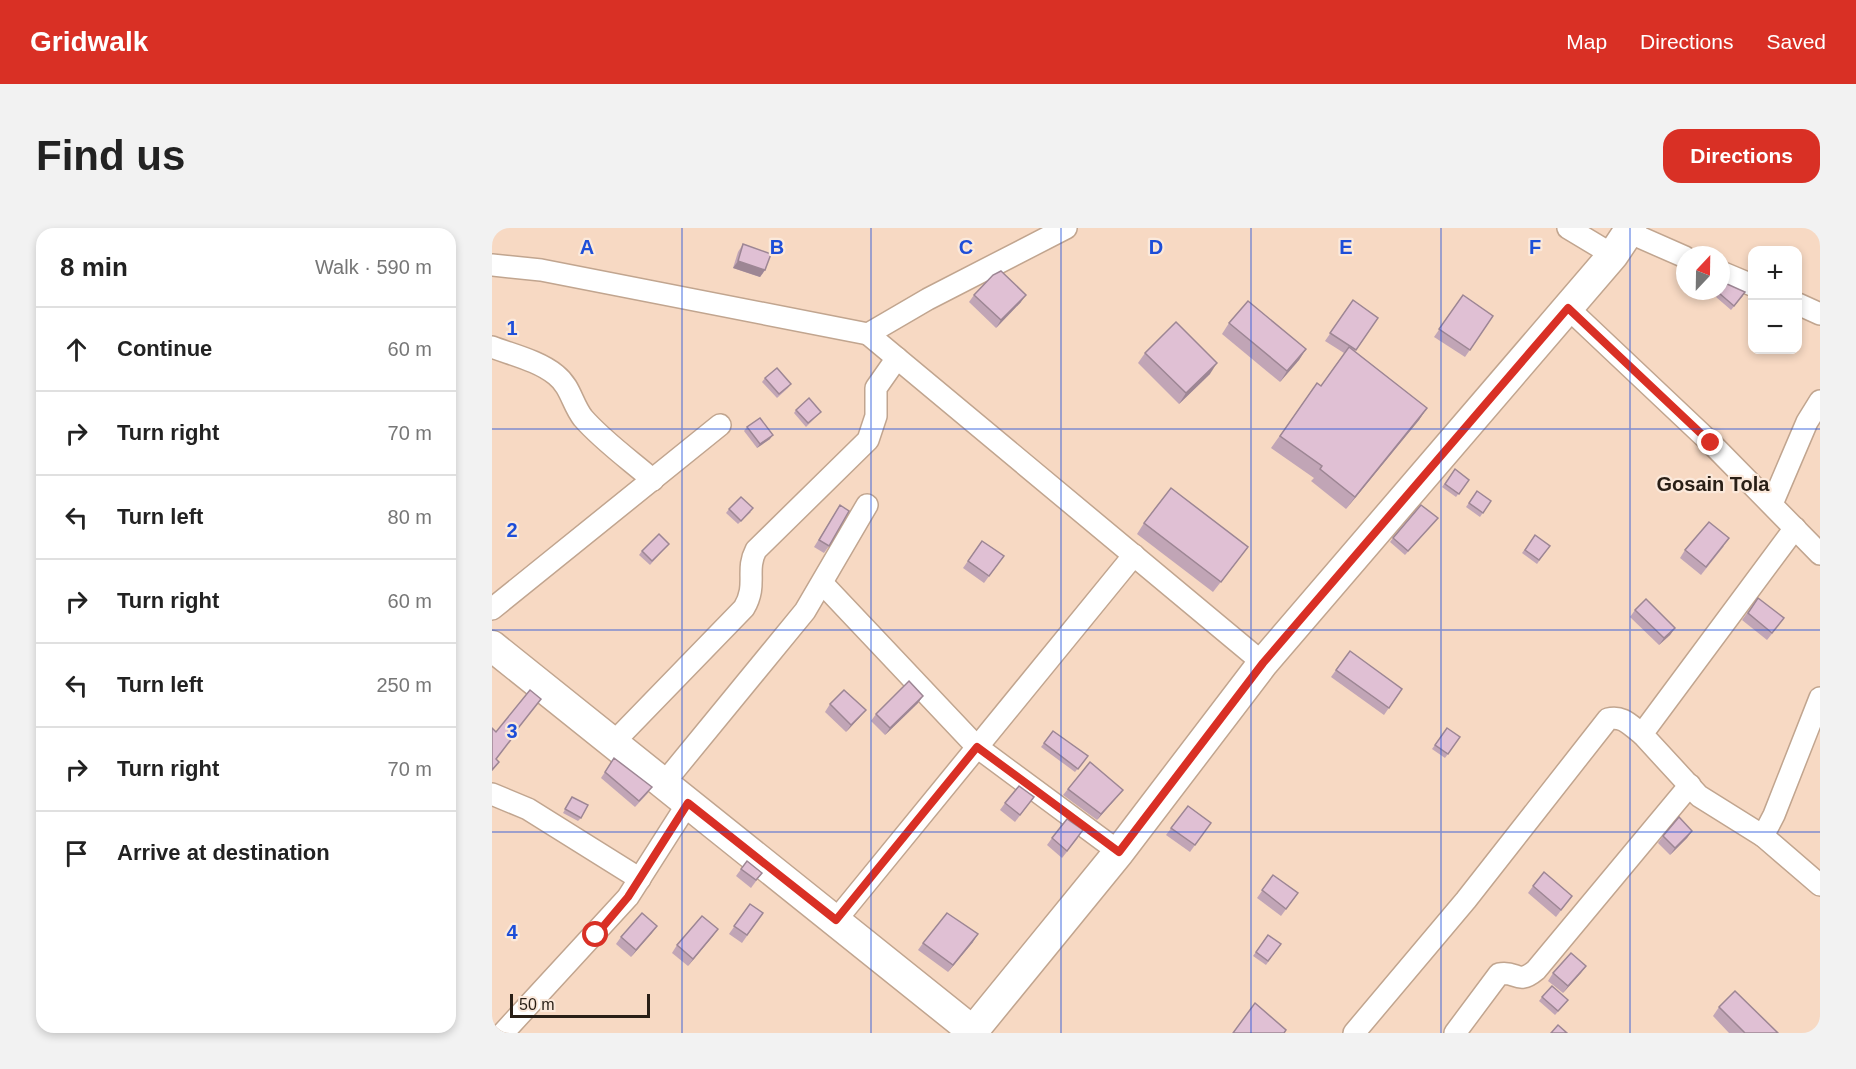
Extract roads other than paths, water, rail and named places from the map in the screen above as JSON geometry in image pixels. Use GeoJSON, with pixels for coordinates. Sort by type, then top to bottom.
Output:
{"type":"FeatureCollection","features":[{"type":"Feature","properties":{"kind":"street"},"geometry":{"type":"LineString","coordinates":[[868,334],[928,299],[1066,228]]}},
{"type":"Feature","properties":{"kind":"street"},"geometry":{"type":"LineString","coordinates":[[1568,228],[1624,238],[1676,253]]}},
{"type":"Feature","properties":{"kind":"street"},"geometry":{"type":"LineString","coordinates":[[492,646],[974,1032],[1119,852],[1263,663],[1568,308],[1624,238]]}},
{"type":"Feature","properties":{"kind":"street"},"geometry":{"type":"LineString","coordinates":[[492,265],[541,270],[868,334],[1263,663]]}},
{"type":"Feature","properties":{"kind":"street"},"geometry":{"type":"LineString","coordinates":[[1730,276],[1748,283]]}},
{"type":"Feature","properties":{"kind":"street"},"geometry":{"type":"LineString","coordinates":[[1568,308],[1772,504],[1820,554]]}},
{"type":"Feature","properties":{"kind":"street"},"geometry":{"type":"LineString","coordinates":[[492,347],[543,366],[555,374],[565,383],[578,410],[588,423],[653,480]]}},
{"type":"Feature","properties":{"kind":"street"},"geometry":{"type":"LineString","coordinates":[[613,743],[744,608],[752,591],[751,560],[756,550],[868,440],[876,416],[876,388],[897,358]]}},
{"type":"Feature","properties":{"kind":"street"},"geometry":{"type":"LineString","coordinates":[[1772,504],[1808,422],[1820,402]]}},
{"type":"Feature","properties":{"kind":"street"},"geometry":{"type":"LineString","coordinates":[[492,609],[720,425]]}},
{"type":"Feature","properties":{"kind":"street"},"geometry":{"type":"LineString","coordinates":[[664,783],[784,640],[823,584],[867,505]]}},
{"type":"Feature","properties":{"kind":"street"},"geometry":{"type":"LineString","coordinates":[[1642,734],[1795,528]]}},
{"type":"Feature","properties":{"kind":"street"},"geometry":{"type":"LineString","coordinates":[[836,920],[1134,555]]}},
{"type":"Feature","properties":{"kind":"street"},"geometry":{"type":"LineString","coordinates":[[823,584],[977,747],[1119,852]]}},
{"type":"Feature","properties":{"kind":"street"},"geometry":{"type":"LineString","coordinates":[[1763,836],[1774,815],[1820,698]]}},
{"type":"Feature","properties":{"kind":"street"},"geometry":{"type":"LineString","coordinates":[[1354,1033],[1466,900],[1604,724],[1615,717],[1624,720],[1642,734],[1699,795],[1763,836],[1820,885]]}},
{"type":"Feature","properties":{"kind":"street"},"geometry":{"type":"LineString","coordinates":[[1455,1033],[1499,974],[1507,972],[1519,979],[1526,978],[1536,970],[1690,785]]}},
{"type":"Feature","properties":{"kind":"street"},"geometry":{"type":"LineString","coordinates":[[492,794],[528,809],[640,879]]}},
{"type":"Feature","properties":{"kind":"street"},"geometry":{"type":"LineString","coordinates":[[503,1033],[596,935],[640,879],[688,803]]}},
{"type":"Feature","properties":{"kind":"district","name":"Gosain Tola"},"geometry":{"type":"Point","coordinates":[1713,484]}}]}
